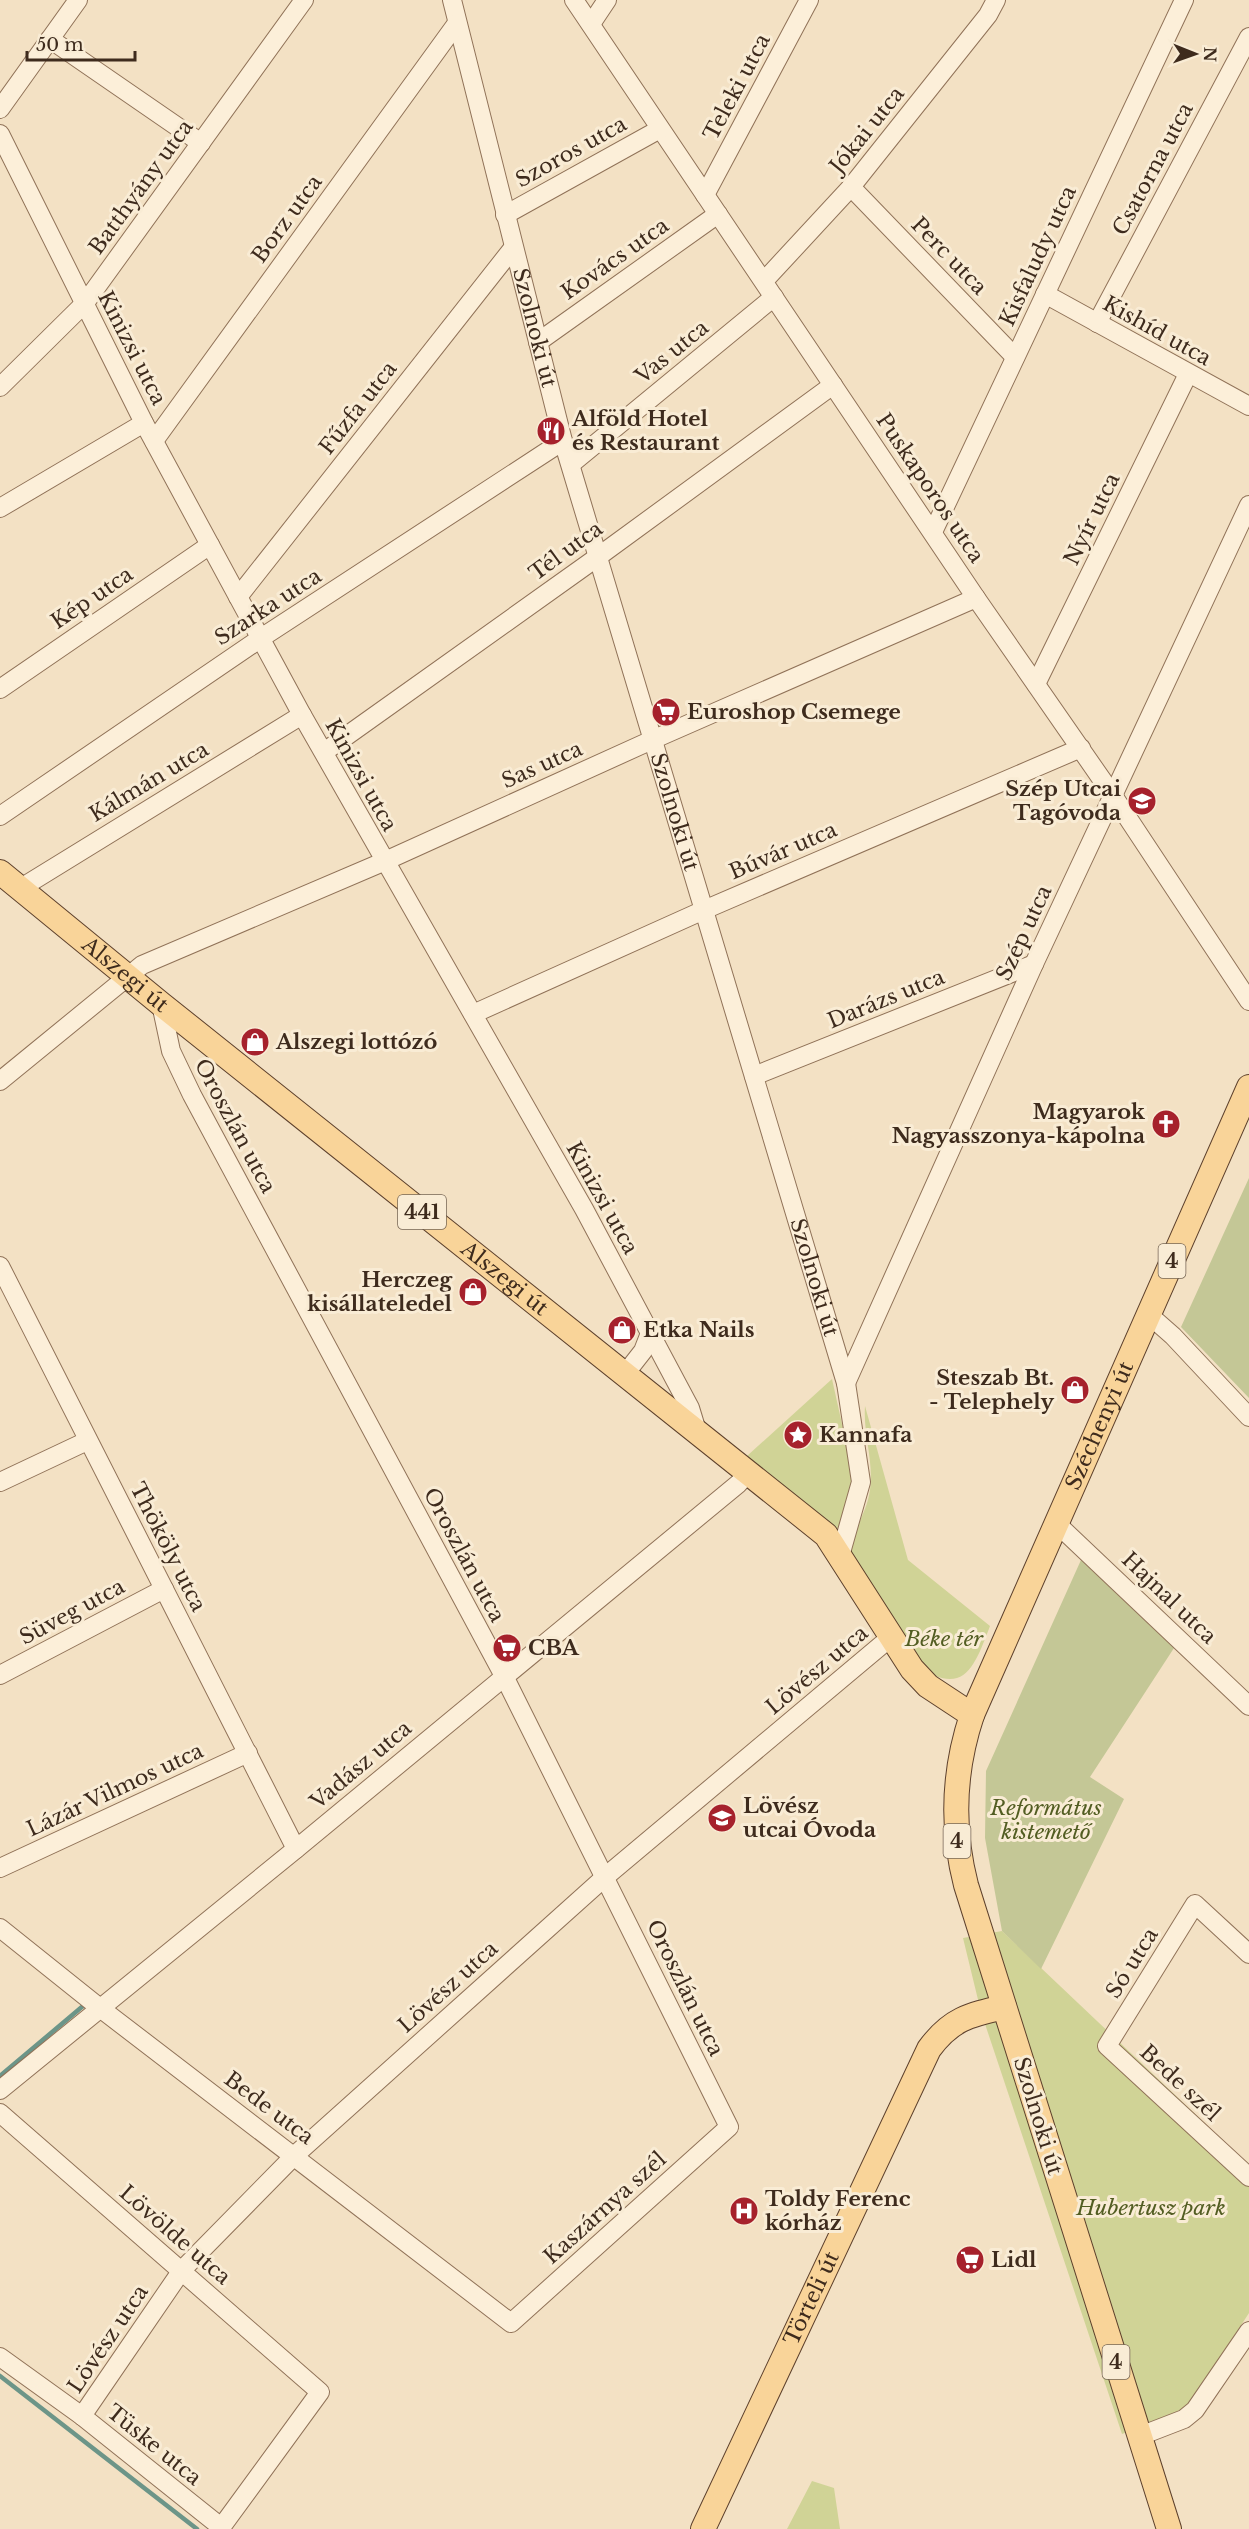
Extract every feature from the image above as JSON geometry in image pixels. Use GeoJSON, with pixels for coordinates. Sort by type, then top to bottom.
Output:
{"type":"FeatureCollection","features":[{"type":"Feature","properties":{"kind":"main road","name":"Alszegi út"},"geometry":{"type":"LineString","coordinates":[[0,872],[161,1004],[826,1535],[912,1670],[928,1686],[972,1715]]}},
{"type":"Feature","properties":{"kind":"main road","name":"Széchenyi út"},"geometry":{"type":"LineString","coordinates":[[958,1767],[972,1715],[1249,1087]]}},
{"type":"Feature","properties":{"kind":"main road"},"geometry":{"type":"LineString","coordinates":[[928,1686],[945,1693],[961,1693],[983,1685],[991,1671]]}},
{"type":"Feature","properties":{"kind":"main road","name":"Szolnoki út"},"geometry":{"type":"LineString","coordinates":[[958,1767],[955,1814],[959,1859],[1169,2529]]}},
{"type":"Feature","properties":{"kind":"main road","name":"Törteli út"},"geometry":{"type":"LineString","coordinates":[[703,2529],[929,2049],[943,2031],[958,2021],[1004,2007]]}},
{"type":"Feature","properties":{"kind":"street"},"geometry":{"type":"LineString","coordinates":[[0,109],[78,0]]}},
{"type":"Feature","properties":{"kind":"street","name":"Batthyány utca"},"geometry":{"type":"LineString","coordinates":[[0,387],[85,303],[304,0]]}},
{"type":"Feature","properties":{"kind":"street","name":"Szolnoki út"},"geometry":{"type":"LineString","coordinates":[[452,0],[563,441],[846,1383],[861,1482],[840,1556]]}},
{"type":"Feature","properties":{"kind":"street","name":"Puskaporos utca"},"geometry":{"type":"LineString","coordinates":[[574,0],[976,598],[1081,748],[1249,1001]]}},
{"type":"Feature","properties":{"kind":"street"},"geometry":{"type":"LineString","coordinates":[[591,24],[607,0]]}},
{"type":"Feature","properties":{"kind":"street","name":"Teleki utca"},"geometry":{"type":"LineString","coordinates":[[705,195],[809,0]]}},
{"type":"Feature","properties":{"kind":"street","name":"Jókai utca"},"geometry":{"type":"LineString","coordinates":[[764,281],[851,187],[988,15],[996,0]]}},
{"type":"Feature","properties":{"kind":"street","name":"Kisfaludy utca"},"geometry":{"type":"LineString","coordinates":[[933,532],[1184,0]]}},
{"type":"Feature","properties":{"kind":"street","name":"Borz utca"},"geometry":{"type":"LineString","coordinates":[[154,441],[457,23]]}},
{"type":"Feature","properties":{"kind":"street","name":"Csatorna utca"},"geometry":{"type":"LineString","coordinates":[[1096,322],[1249,37]]}},
{"type":"Feature","properties":{"kind":"street"},"geometry":{"type":"LineString","coordinates":[[50,39],[201,143]]}},
{"type":"Feature","properties":{"kind":"street","name":"Szoros utca"},"geometry":{"type":"LineString","coordinates":[[505,215],[660,129]]}},
{"type":"Feature","properties":{"kind":"street","name":"Kinizsi utca"},"geometry":{"type":"LineString","coordinates":[[0,134],[144,423],[384,862],[584,1209],[690,1408],[697,1431]]}},
{"type":"Feature","properties":{"kind":"street","name":"Perc utca"},"geometry":{"type":"LineString","coordinates":[[851,187],[1015,357]]}},
{"type":"Feature","properties":{"kind":"street","name":"Kovács utca"},"geometry":{"type":"LineString","coordinates":[[538,342],[718,214]]}},
{"type":"Feature","properties":{"kind":"street","name":"Fűzfa utca"},"geometry":{"type":"LineString","coordinates":[[238,597],[513,248]]}},
{"type":"Feature","properties":{"kind":"street","name":"Kishíd utca"},"geometry":{"type":"LineString","coordinates":[[1045,294],[1249,406]]}},
{"type":"Feature","properties":{"kind":"street","name":"Vas utca"},"geometry":{"type":"LineString","coordinates":[[571,464],[774,297]]}},
{"type":"Feature","properties":{"kind":"street","name":"Nyír utca"},"geometry":{"type":"LineString","coordinates":[[1036,684],[1188,374]]}},
{"type":"Feature","properties":{"kind":"street","name":"Tél utca"},"geometry":{"type":"LineString","coordinates":[[324,752],[599,556],[833,385]]}},
{"type":"Feature","properties":{"kind":"street"},"geometry":{"type":"LineString","coordinates":[[0,508],[144,423]]}},
{"type":"Feature","properties":{"kind":"street","name":"Szarka utca"},"geometry":{"type":"LineString","coordinates":[[0,816],[261,638],[563,441]]}},
{"type":"Feature","properties":{"kind":"street","name":"Szép utca"},"geometry":{"type":"LineString","coordinates":[[846,1383],[1034,964],[1249,505]]}},
{"type":"Feature","properties":{"kind":"street","name":"Kép utca"},"geometry":{"type":"LineString","coordinates":[[0,689],[210,545]]}},
{"type":"Feature","properties":{"kind":"street","name":"Sas utca"},"geometry":{"type":"LineString","coordinates":[[0,1081],[142,965],[384,862],[652,740],[976,598]]}},
{"type":"Feature","properties":{"kind":"street","name":"Kálmán utca"},"geometry":{"type":"LineString","coordinates":[[21,888],[302,715]]}},
{"type":"Feature","properties":{"kind":"street","name":"Búvár utca"},"geometry":{"type":"LineString","coordinates":[[473,1014],[704,909],[1081,748]]}},
{"type":"Feature","properties":{"kind":"street","name":"Darázs utca"},"geometry":{"type":"LineString","coordinates":[[754,1076],[1034,964]]}},
{"type":"Feature","properties":{"kind":"street","name":"Oroszlán utca"},"geometry":{"type":"LineString","coordinates":[[161,1004],[171,1051],[192,1095],[504,1676],[729,2127]]}},
{"type":"Feature","properties":{"kind":"street","name":"Thököly utca"},"geometry":{"type":"LineString","coordinates":[[0,1266],[4,1285],[164,1589],[296,1849]]}},
{"type":"Feature","properties":{"kind":"street"},"geometry":{"type":"LineString","coordinates":[[1148,1314],[1166,1329],[1249,1417]]}},
{"type":"Feature","properties":{"kind":"street"},"geometry":{"type":"LineString","coordinates":[[625,1374],[643,1351],[650,1333]]}},
{"type":"Feature","properties":{"kind":"street"},"geometry":{"type":"LineString","coordinates":[[0,1482],[87,1441]]}},
{"type":"Feature","properties":{"kind":"street","name":"Vadász utca"},"geometry":{"type":"LineString","coordinates":[[0,2090],[296,1849],[738,1484],[749,1472]]}},
{"type":"Feature","properties":{"kind":"street","name":"Hajnal utca"},"geometry":{"type":"LineString","coordinates":[[1056,1523],[1249,1706]]}},
{"type":"Feature","properties":{"kind":"street","name":"Süveg utca"},"geometry":{"type":"LineString","coordinates":[[0,1675],[164,1589]]}},
{"type":"Feature","properties":{"kind":"street","name":"Lövész utca"},"geometry":{"type":"LineString","coordinates":[[82,2416],[182,2270],[294,2156],[605,1877],[891,1637]]}},
{"type":"Feature","properties":{"kind":"street","name":"Lázár Vilmos utca"},"geometry":{"type":"LineString","coordinates":[[0,1868],[248,1753]]}},
{"type":"Feature","properties":{"kind":"street","name":"Só utca"},"geometry":{"type":"LineString","coordinates":[[1107,2046],[1195,1904],[1249,1954]]}},
{"type":"Feature","properties":{"kind":"street","name":"Bede utca"},"geometry":{"type":"LineString","coordinates":[[0,1928],[100,2008],[511,2323]]}},
{"type":"Feature","properties":{"kind":"street","name":"Bede szél"},"geometry":{"type":"LineString","coordinates":[[1107,2046],[1249,2177]]}},
{"type":"Feature","properties":{"kind":"street","name":"Lövölde utca"},"geometry":{"type":"LineString","coordinates":[[0,2114],[320,2392],[220,2528]]}},
{"type":"Feature","properties":{"kind":"street","name":"Kaszárnya szél"},"geometry":{"type":"LineString","coordinates":[[511,2323],[729,2127]]}},
{"type":"Feature","properties":{"kind":"street"},"geometry":{"type":"LineString","coordinates":[[1140,2436],[1184,2419],[1195,2410],[1249,2331]]}},
{"type":"Feature","properties":{"kind":"street","name":"Tüske utca"},"geometry":{"type":"LineString","coordinates":[[0,2357],[82,2416],[220,2528]]}},
{"type":"Feature","properties":{"kind":"green space"},"geometry":{"type":"Polygon","coordinates":[[[1249,1178],[1249,1398],[1181,1327],[1249,1178]]]}},
{"type":"Feature","properties":{"kind":"green space"},"geometry":{"type":"Polygon","coordinates":[[[832,1379],[854,1478],[840,1528],[830,1531],[747,1456],[832,1379]]]}},
{"type":"Feature","properties":{"kind":"green space","name":"Béke tér"},"geometry":{"type":"Polygon","coordinates":[[[865,1406],[908,1560],[990,1626],[972,1665],[965,1674],[956,1678],[946,1679],[932,1675],[916,1665],[851,1553],[854,1537],[866,1506],[871,1480],[865,1406]]]}},
{"type":"Feature","properties":{"kind":"green space","name":"Református kistemető"},"geometry":{"type":"Polygon","coordinates":[[[1081,1560],[1174,1648],[1090,1777],[1124,1799],[1041,1969],[1002,1931],[985,1838],[986,1771],[1081,1560]]]}},
{"type":"Feature","properties":{"kind":"green space","name":"Hubertusz park"},"geometry":{"type":"Polygon","coordinates":[[[1002,1931],[1249,2165],[1249,2313],[1189,2405],[1165,2418],[1122,2434],[981,2012],[963,1938],[1002,1931]]]}},
{"type":"Feature","properties":{"kind":"green space"},"geometry":{"type":"Polygon","coordinates":[[[812,2481],[834,2488],[840,2529],[787,2529],[812,2481]]]}},
{"type":"Feature","properties":{"kind":"waterway"},"geometry":{"type":"LineString","coordinates":[[0,2076],[83,2006]]}},
{"type":"Feature","properties":{"kind":"waterway"},"geometry":{"type":"LineString","coordinates":[[0,2376],[197,2529]]}},
{"type":"Feature","properties":{"kind":"place","name":"Alföld Hotel és Restaurant"},"geometry":{"type":"Point","coordinates":[551,431]}},
{"type":"Feature","properties":{"kind":"place","name":"Euroshop Csemege"},"geometry":{"type":"Point","coordinates":[666,712]}},
{"type":"Feature","properties":{"kind":"place","name":"Szép Utcai Tagóvoda"},"geometry":{"type":"Point","coordinates":[1142,801]}},
{"type":"Feature","properties":{"kind":"place","name":"Alszegi lottózó"},"geometry":{"type":"Point","coordinates":[255,1042]}},
{"type":"Feature","properties":{"kind":"place","name":"Magyarok Nagyasszonya-kápolna"},"geometry":{"type":"Point","coordinates":[1166,1124]}},
{"type":"Feature","properties":{"kind":"place","name":"Herczeg kisállateledel"},"geometry":{"type":"Point","coordinates":[473,1292]}},
{"type":"Feature","properties":{"kind":"place","name":"Etka Nails"},"geometry":{"type":"Point","coordinates":[622,1330]}},
{"type":"Feature","properties":{"kind":"place","name":"Steszab Bt. - Telephely"},"geometry":{"type":"Point","coordinates":[1075,1390]}},
{"type":"Feature","properties":{"kind":"place","name":"Kannafa"},"geometry":{"type":"Point","coordinates":[798,1435]}},
{"type":"Feature","properties":{"kind":"place","name":"CBA"},"geometry":{"type":"Point","coordinates":[507,1648]}},
{"type":"Feature","properties":{"kind":"place","name":"Lövész utcai Óvoda"},"geometry":{"type":"Point","coordinates":[722,1818]}},
{"type":"Feature","properties":{"kind":"place","name":"Toldy Ferenc kórház"},"geometry":{"type":"Point","coordinates":[744,2211]}},
{"type":"Feature","properties":{"kind":"place","name":"Lidl"},"geometry":{"type":"Point","coordinates":[970,2260]}}]}
